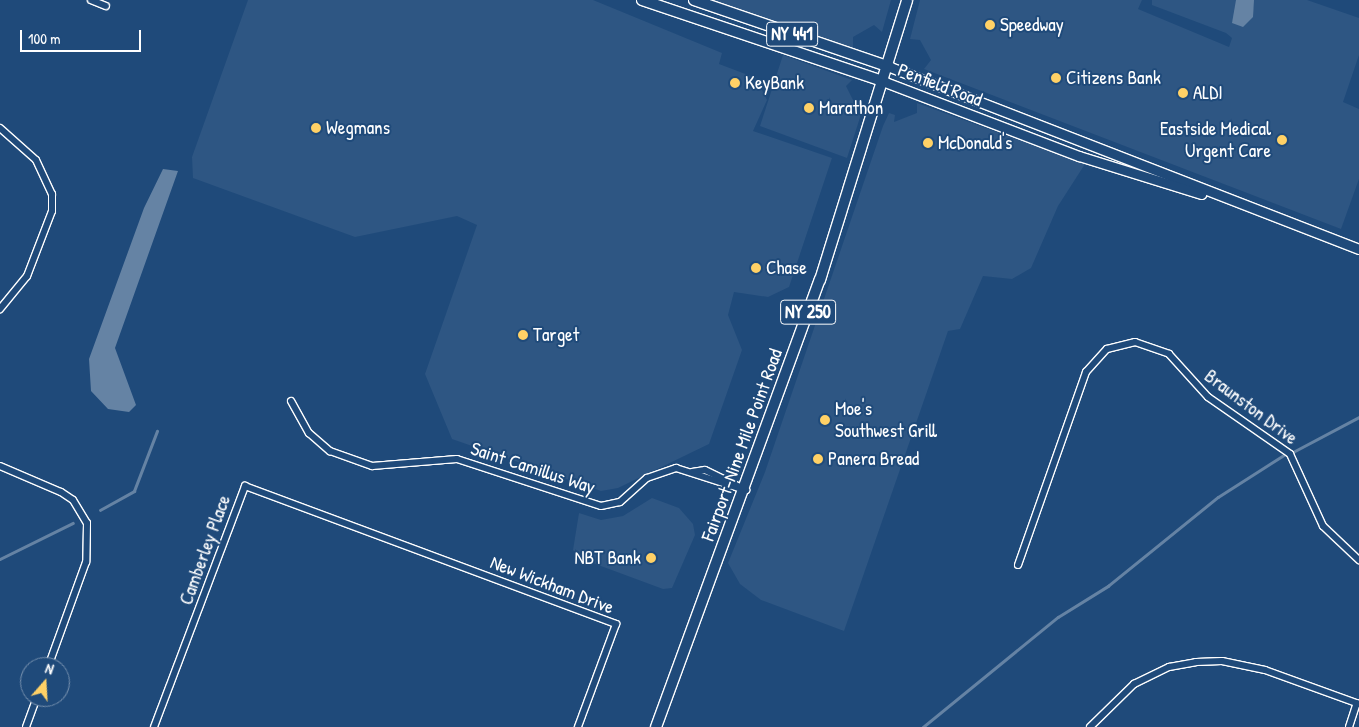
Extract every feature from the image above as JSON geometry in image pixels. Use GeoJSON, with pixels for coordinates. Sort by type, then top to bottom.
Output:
{"type":"FeatureCollection","features":[{"type":"Feature","properties":{"kind":"main road","name":"Penfield Road"},"geometry":{"type":"LineString","coordinates":[[642,0],[884,82],[1148,180],[1226,200]]}},
{"type":"Feature","properties":{"kind":"main road","name":"Penfield Road"},"geometry":{"type":"LineString","coordinates":[[694,0],[890,67],[1155,166],[1226,200],[1359,249]]}},
{"type":"Feature","properties":{"kind":"main road","name":"Fairport-Nine Mile Point Road"},"geometry":{"type":"LineString","coordinates":[[656,727],[746,490],[890,67],[908,0]]}},
{"type":"Feature","properties":{"kind":"street"},"geometry":{"type":"LineString","coordinates":[[91,0],[106,6]]}},
{"type":"Feature","properties":{"kind":"street"},"geometry":{"type":"LineString","coordinates":[[0,128],[36,160],[52,194],[52,210],[27,276],[0,309]]}},
{"type":"Feature","properties":{"kind":"street","name":"Braunston Drive"},"geometry":{"type":"LineString","coordinates":[[1018,565],[1086,372],[1107,349],[1135,342],[1169,354],[1208,398],[1290,454],[1323,526],[1359,560]]}},
{"type":"Feature","properties":{"kind":"street","name":"Saint Camillus Way"},"geometry":{"type":"LineString","coordinates":[[291,401],[309,433],[330,450],[372,466],[464,460],[601,506],[620,502],[657,473],[676,468],[746,490]]}},
{"type":"Feature","properties":{"kind":"street"},"geometry":{"type":"LineString","coordinates":[[0,466],[61,492],[72,500],[87,523],[86,562],[52,657]]}},
{"type":"Feature","properties":{"kind":"street","name":"Camberley Place"},"geometry":{"type":"LineString","coordinates":[[154,727],[245,486],[376,533]]}},
{"type":"Feature","properties":{"kind":"street","name":"New Wickham Drive"},"geometry":{"type":"LineString","coordinates":[[376,533],[616,624],[578,727]]}},
{"type":"Feature","properties":{"kind":"street"},"geometry":{"type":"LineString","coordinates":[[1090,727],[1134,684],[1170,667],[1196,662],[1222,661],[1265,670],[1358,704],[1348,727]]}},
{"type":"Feature","properties":{"kind":"street"},"geometry":{"type":"LineString","coordinates":[[26,727],[33,707]]}},
{"type":"Feature","properties":{"kind":"shaded area"},"geometry":{"type":"Polygon","coordinates":[[[248,0],[593,0],[722,53],[719,64],[756,78],[767,100],[753,131],[832,158],[789,287],[768,297],[734,292],[728,315],[742,350],[709,444],[618,488],[601,491],[452,439],[425,374],[477,225],[457,216],[355,237],[193,178],[192,157],[248,0]]]}},
{"type":"Feature","properties":{"kind":"shaded area"},"geometry":{"type":"Polygon","coordinates":[[[712,0],[891,0],[882,32],[874,25],[853,37],[853,48],[712,0]]]}},
{"type":"Feature","properties":{"kind":"shaded area"},"geometry":{"type":"Polygon","coordinates":[[[920,0],[1142,0],[1138,9],[1229,47],[1232,38],[1226,33],[1152,5],[1152,0],[1307,0],[1359,18],[1359,55],[1343,102],[1359,109],[1359,179],[1341,229],[924,69],[931,60],[920,40],[910,39],[920,0]]]}},
{"type":"Feature","properties":{"kind":"shaded area"},"geometry":{"type":"Polygon","coordinates":[[[1236,0],[1254,0],[1253,17],[1243,27],[1232,23],[1236,0]]]}},
{"type":"Feature","properties":{"kind":"shaded area"},"geometry":{"type":"Polygon","coordinates":[[[783,55],[852,80],[846,86],[855,104],[864,105],[847,158],[760,126],[783,55]]]}},
{"type":"Feature","properties":{"kind":"shaded area"},"geometry":{"type":"Polygon","coordinates":[[[917,103],[1085,164],[1058,206],[1031,268],[1012,279],[983,276],[960,329],[948,331],[844,631],[761,600],[740,584],[728,563],[765,472],[883,126],[889,113],[895,115],[894,122],[917,113],[917,103]]]}},
{"type":"Feature","properties":{"kind":"shaded area"},"geometry":{"type":"Polygon","coordinates":[[[163,169],[178,171],[115,348],[136,405],[129,412],[108,409],[91,391],[89,359],[144,208],[163,169]]]}},
{"type":"Feature","properties":{"kind":"shaded area"},"geometry":{"type":"Polygon","coordinates":[[[652,498],[679,508],[693,524],[695,535],[672,588],[663,589],[582,559],[573,550],[579,513],[601,520],[623,516],[652,498]]]}},
{"type":"Feature","properties":{"kind":"waterway"},"geometry":{"type":"LineString","coordinates":[[1293,452],[1359,417]]}},
{"type":"Feature","properties":{"kind":"waterway"},"geometry":{"type":"LineString","coordinates":[[100,510],[134,491],[157,431]]}},
{"type":"Feature","properties":{"kind":"waterway"},"geometry":{"type":"LineString","coordinates":[[923,727],[1058,617],[1108,586],[1218,497],[1284,455]]}},
{"type":"Feature","properties":{"kind":"waterway"},"geometry":{"type":"LineString","coordinates":[[0,559],[73,523]]}},
{"type":"Feature","properties":{"kind":"place","name":"Speedway"},"geometry":{"type":"Point","coordinates":[990,25]}},
{"type":"Feature","properties":{"kind":"place","name":"Citizens Bank"},"geometry":{"type":"Point","coordinates":[1056,78]}},
{"type":"Feature","properties":{"kind":"place","name":"KeyBank"},"geometry":{"type":"Point","coordinates":[735,83]}},
{"type":"Feature","properties":{"kind":"place","name":"ALDI"},"geometry":{"type":"Point","coordinates":[1183,93]}},
{"type":"Feature","properties":{"kind":"place","name":"Marathon"},"geometry":{"type":"Point","coordinates":[809,108]}},
{"type":"Feature","properties":{"kind":"place","name":"Wegmans"},"geometry":{"type":"Point","coordinates":[316,128]}},
{"type":"Feature","properties":{"kind":"place","name":"Eastside Medical Urgent Care"},"geometry":{"type":"Point","coordinates":[1282,140]}},
{"type":"Feature","properties":{"kind":"place","name":"McDonald's"},"geometry":{"type":"Point","coordinates":[928,143]}},
{"type":"Feature","properties":{"kind":"place","name":"Chase"},"geometry":{"type":"Point","coordinates":[756,268]}},
{"type":"Feature","properties":{"kind":"place","name":"Target"},"geometry":{"type":"Point","coordinates":[523,335]}},
{"type":"Feature","properties":{"kind":"place","name":"Moe's Southwest Grill"},"geometry":{"type":"Point","coordinates":[825,420]}},
{"type":"Feature","properties":{"kind":"place","name":"Panera Bread"},"geometry":{"type":"Point","coordinates":[818,459]}},
{"type":"Feature","properties":{"kind":"place","name":"NBT Bank"},"geometry":{"type":"Point","coordinates":[651,558]}}]}
